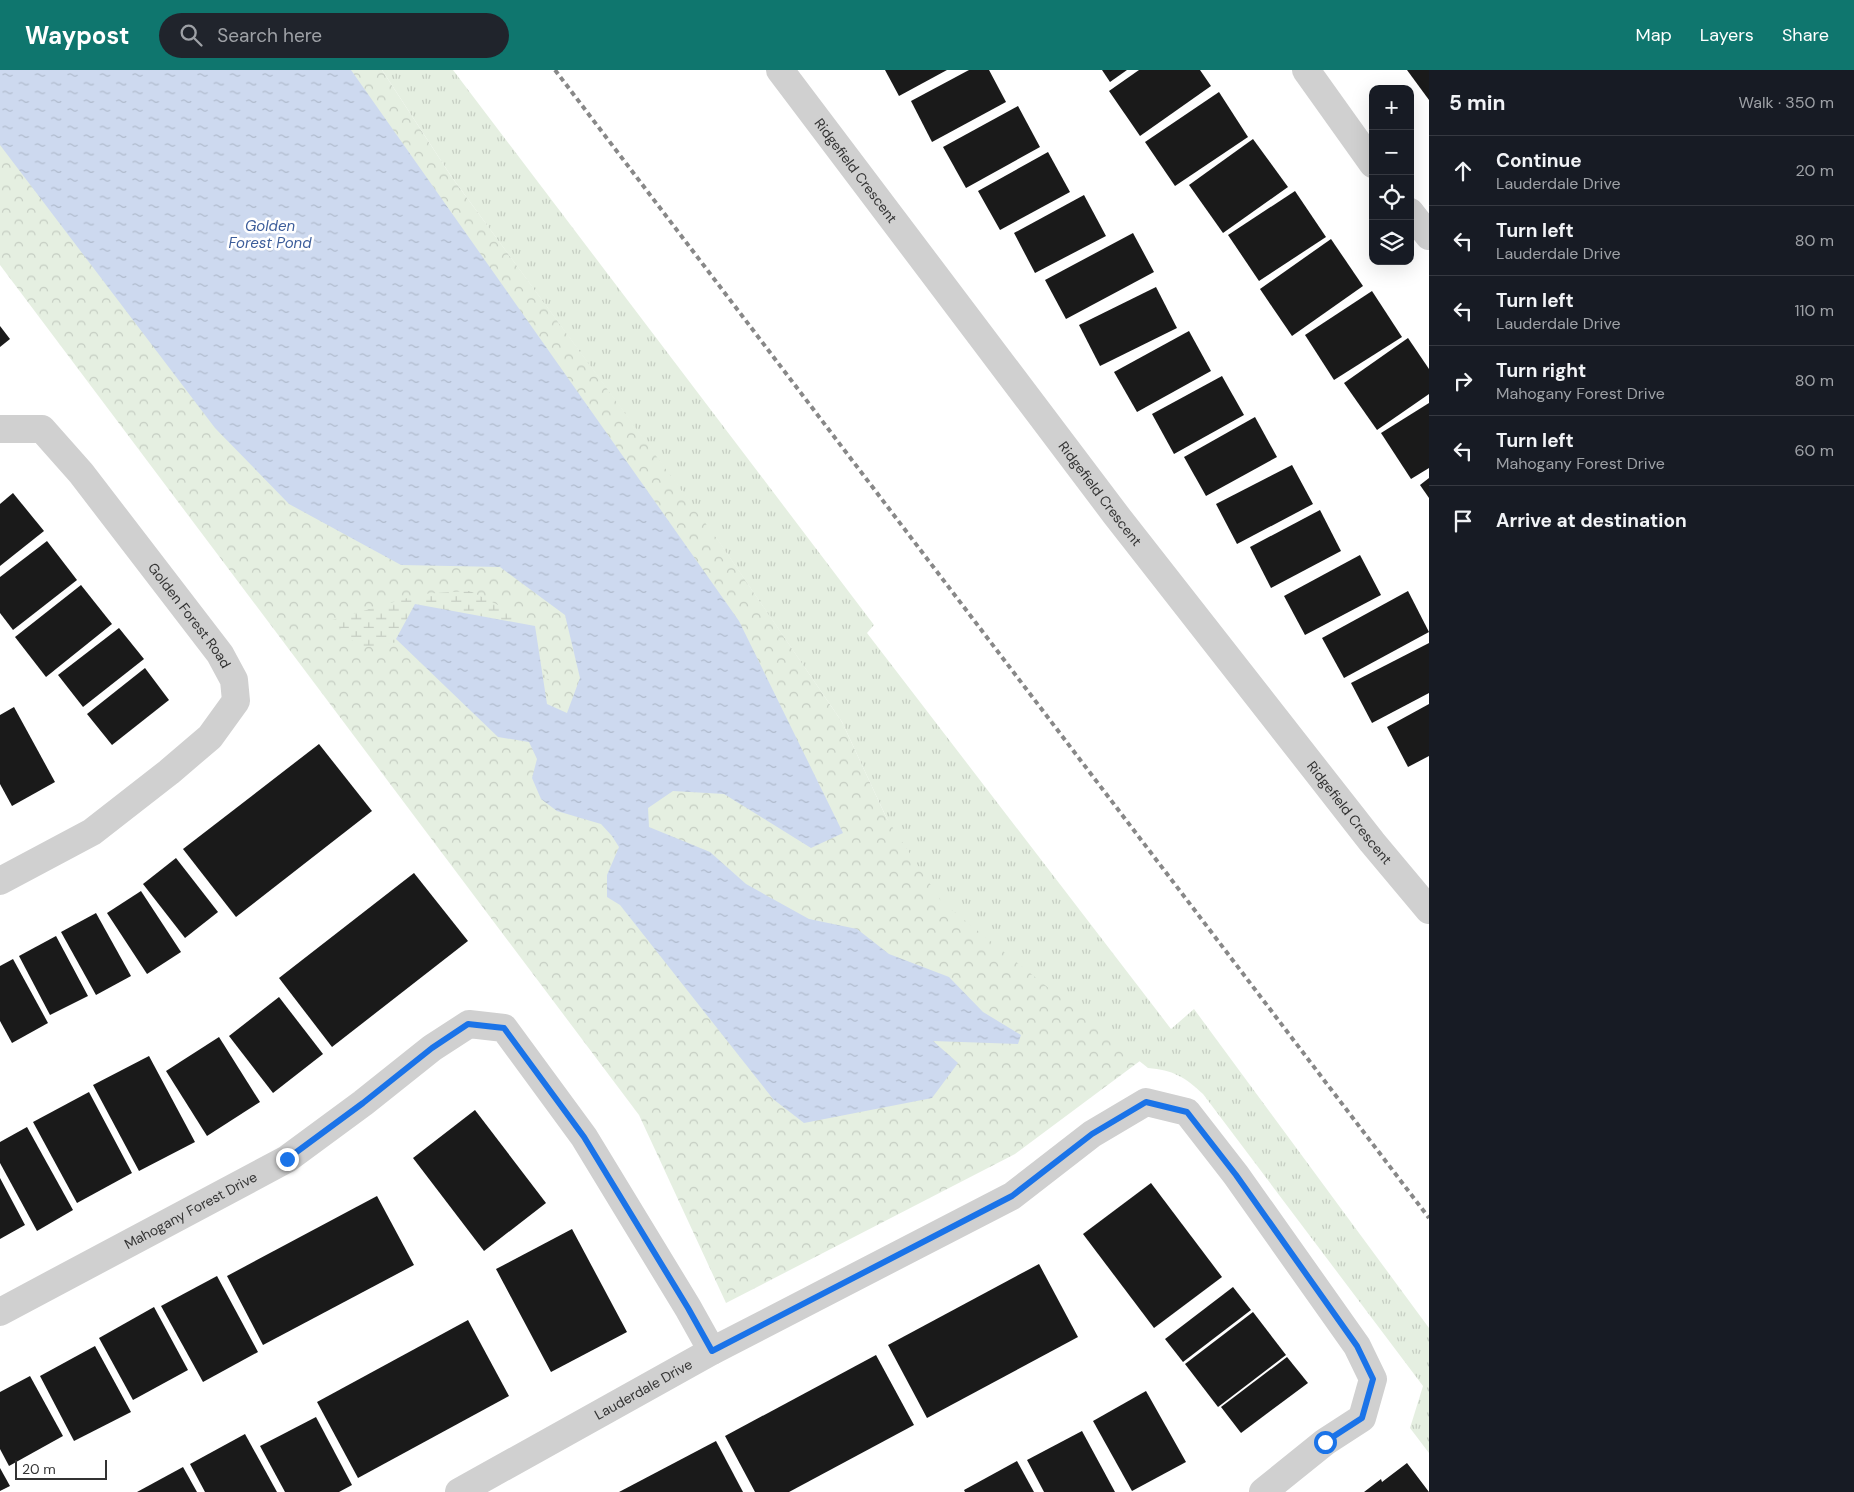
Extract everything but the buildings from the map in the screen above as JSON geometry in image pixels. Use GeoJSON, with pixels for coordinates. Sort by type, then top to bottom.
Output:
{"type":"FeatureCollection","features":[{"type":"Feature","properties":{"kind":"street","name":"Ridgefield Crescent"},"geometry":{"type":"LineString","coordinates":[[780,70],[1116,515],[1372,842],[1429,910]]}},
{"type":"Feature","properties":{"kind":"street"},"geometry":{"type":"LineString","coordinates":[[1306,70],[1369,158]]}},
{"type":"Feature","properties":{"kind":"street"},"geometry":{"type":"LineString","coordinates":[[1414,217],[1429,236]]}},
{"type":"Feature","properties":{"kind":"street","name":"Golden Forest Road"},"geometry":{"type":"LineString","coordinates":[[0,429],[42,429],[81,473],[220,654],[234,680],[236,701],[210,737],[169,772],[92,832],[0,881]]}},
{"type":"Feature","properties":{"kind":"street","name":"Mahogany Forest Drive"},"geometry":{"type":"LineString","coordinates":[[0,1312],[287,1159],[363,1103],[432,1048],[468,1024],[504,1028],[584,1137],[712,1351]]}},
{"type":"Feature","properties":{"kind":"street","name":"Lauderdale Drive"},"geometry":{"type":"LineString","coordinates":[[459,1492],[712,1351],[1012,1196],[1092,1134],[1146,1102],[1187,1112],[1236,1175],[1351,1338],[1373,1379],[1362,1418],[1325,1442],[1263,1492]]}},
{"type":"Feature","properties":{"kind":"green space"},"geometry":{"type":"Polygon","coordinates":[[[0,70],[382,70],[451,176],[712,531],[842,722],[887,819],[1152,1052],[1015,1154],[726,1303],[639,1115],[0,265],[0,70]]]}},
{"type":"Feature","properties":{"kind":"green space"},"geometry":{"type":"Polygon","coordinates":[[[382,70],[453,70],[874,625],[867,633],[1171,1029],[1194,1009],[1429,1328],[1429,1453],[1410,1428],[1423,1386],[1203,1094],[1178,1075],[1148,1068],[942,902],[887,819],[842,722],[717,539],[451,176],[382,70]]]}},
{"type":"Feature","properties":{"kind":"green space"},"geometry":{"type":"Polygon","coordinates":[[[470,591],[508,610],[550,681],[500,655],[417,639],[360,648],[332,620],[421,594],[470,591]]]}},
{"type":"Feature","properties":{"kind":"water","name":"Golden Forest Pond"},"geometry":{"type":"Polygon","coordinates":[[[0,70],[351,70],[739,621],[843,833],[811,848],[724,794],[673,791],[648,808],[649,827],[710,852],[746,884],[809,919],[857,929],[889,954],[949,977],[983,1012],[1021,1035],[1018,1044],[933,1041],[958,1063],[932,1098],[804,1123],[773,1099],[620,905],[607,897],[607,875],[619,847],[612,836],[601,824],[557,811],[541,799],[532,778],[537,759],[529,742],[498,737],[396,639],[415,604],[535,626],[547,704],[567,713],[580,678],[565,615],[500,567],[401,565],[289,504],[215,428],[0,145],[0,70]]]}},
{"type":"Feature","properties":{"kind":"railway"},"geometry":{"type":"LineString","coordinates":[[555,70],[1429,1218]]}},
{"type":"Feature","properties":{"kind":"route"},"geometry":{"type":"LineString","coordinates":[[287,1159],[363,1103],[432,1048],[468,1024],[504,1028],[584,1137],[712,1351],[1012,1196],[1092,1134],[1146,1102],[1187,1112],[1236,1175],[1357,1346],[1373,1379],[1362,1418],[1325,1442]]}}]}
